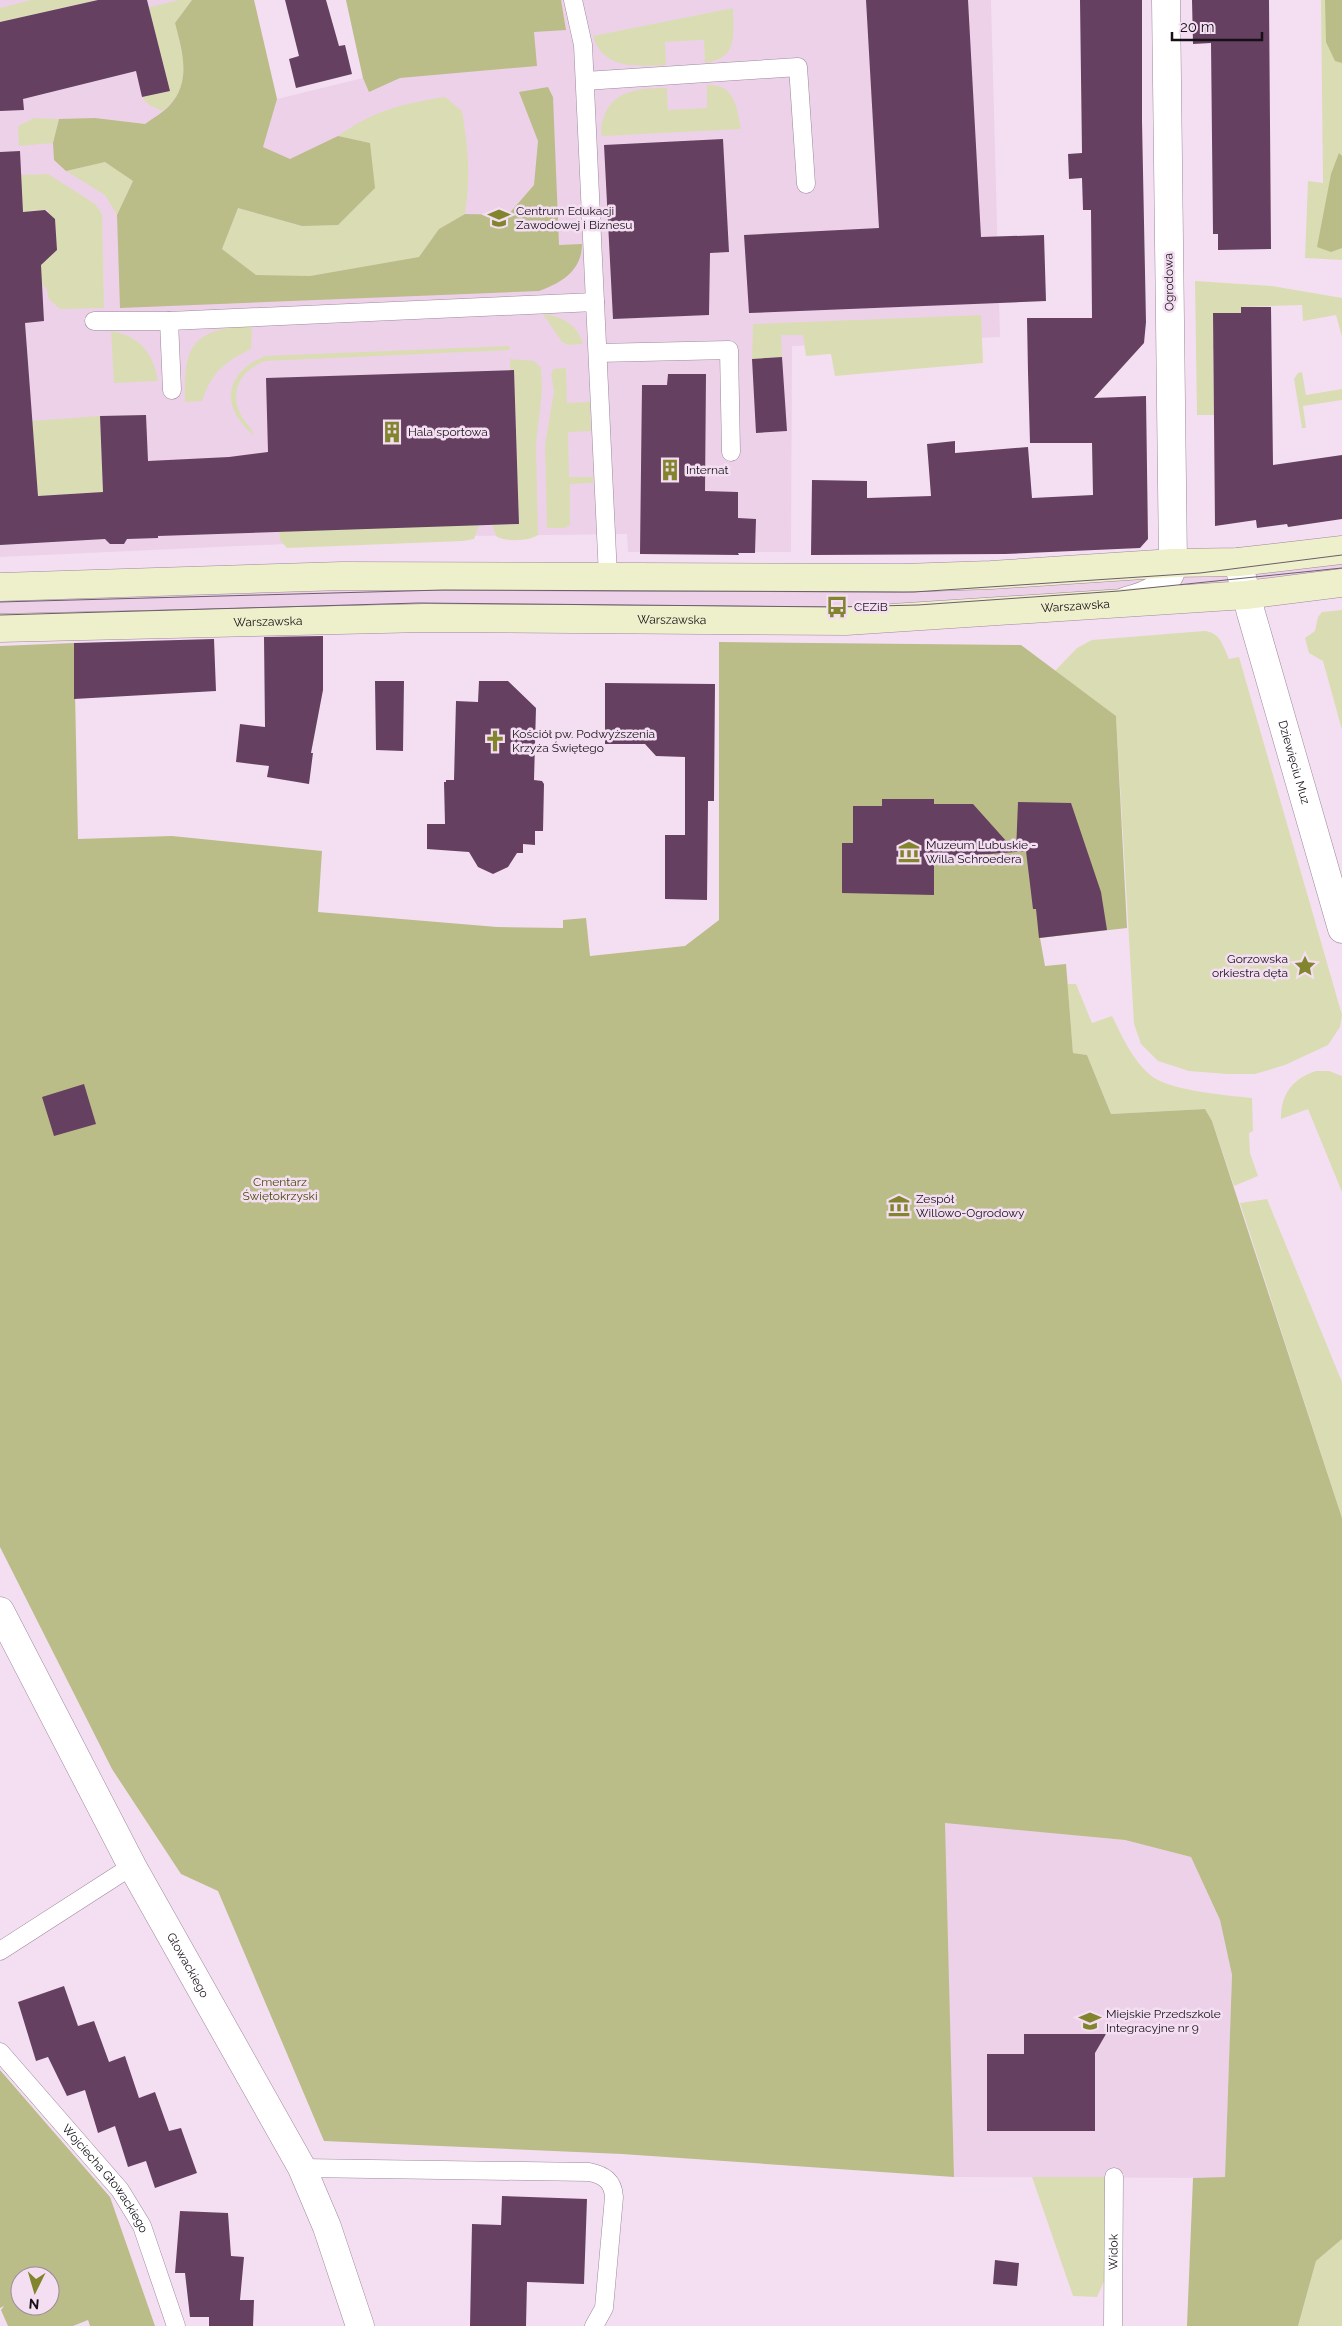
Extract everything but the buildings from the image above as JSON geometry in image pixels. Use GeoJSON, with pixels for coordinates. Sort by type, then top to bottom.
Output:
{"type":"FeatureCollection","features":[{"type":"Feature","properties":{"kind":"main road"},"geometry":{"type":"LineString","coordinates":[[0,587],[342,576],[903,578],[991,575],[1173,563],[1238,562],[1342,550]]}},
{"type":"Feature","properties":{"kind":"main road","name":"Warszawska"},"geometry":{"type":"LineString","coordinates":[[0,628],[481,618],[846,622],[1246,595],[1342,583]]}},
{"type":"Feature","properties":{"kind":"street","name":"Ogrodowa"},"geometry":{"type":"LineString","coordinates":[[1166,0],[1173,563]]}},
{"type":"Feature","properties":{"kind":"street","name":"Dziewięciu Muz"},"geometry":{"type":"LineString","coordinates":[[1238,562],[1342,929]]}},
{"type":"Feature","properties":{"kind":"street"},"geometry":{"type":"LineString","coordinates":[[1103,604],[1128,600],[1159,588],[1170,575],[1173,563]]}},
{"type":"Feature","properties":{"kind":"street","name":"Głowackiego"},"geometry":{"type":"LineString","coordinates":[[0,1611],[132,1866],[302,2168],[328,2228],[360,2326]]}},
{"type":"Feature","properties":{"kind":"lane"},"geometry":{"type":"LineString","coordinates":[[573,0],[583,45],[608,576]]}},
{"type":"Feature","properties":{"kind":"lane"},"geometry":{"type":"LineString","coordinates":[[585,81],[798,67],[806,184]]}},
{"type":"Feature","properties":{"kind":"lane"},"geometry":{"type":"LineString","coordinates":[[94,321],[169,321],[595,302]]}},
{"type":"Feature","properties":{"kind":"lane"},"geometry":{"type":"LineString","coordinates":[[169,321],[172,390]]}},
{"type":"Feature","properties":{"kind":"lane"},"geometry":{"type":"LineString","coordinates":[[598,353],[729,350],[731,452]]}},
{"type":"Feature","properties":{"kind":"lane"},"geometry":{"type":"LineString","coordinates":[[0,1951],[132,1866]]}},
{"type":"Feature","properties":{"kind":"lane","name":"Wojciecha Głowackiego"},"geometry":{"type":"LineString","coordinates":[[0,2052],[120,2190],[142,2226],[176,2326]]}},
{"type":"Feature","properties":{"kind":"lane"},"geometry":{"type":"LineString","coordinates":[[302,2168],[589,2172],[603,2176],[613,2188],[614,2197],[604,2308],[594,2326]]}},
{"type":"Feature","properties":{"kind":"lane","name":"Widok"},"geometry":{"type":"LineString","coordinates":[[1113,2326],[1114,2178]]}},
{"type":"Feature","properties":{"kind":"shaded area","name":"Centrum Edukacji Zawodowej i Biznesu"},"geometry":{"type":"Polygon","coordinates":[[[0,0],[254,0],[277,99],[363,78],[346,0],[991,0],[1000,337],[792,346],[791,552],[628,552],[627,534],[461,536],[0,557],[0,0]]]}},
{"type":"Feature","properties":{"kind":"shaded area"},"geometry":{"type":"Polygon","coordinates":[[[1342,550],[1342,575],[993,608],[0,620],[0,595],[1342,550]]]}},
{"type":"Feature","properties":{"kind":"shaded area","name":"Miejskie Przedszkole Integracyjne nr 9"},"geometry":{"type":"Polygon","coordinates":[[[944,1822],[1125,1840],[1191,1857],[1220,1920],[1232,1975],[1225,2178],[954,2177],[944,1822]]]}},
{"type":"Feature","properties":{"kind":"green space"},"geometry":{"type":"Polygon","coordinates":[[[31,0],[97,0],[0,22],[0,8],[31,0]]]}},
{"type":"Feature","properties":{"kind":"green space"},"geometry":{"type":"Polygon","coordinates":[[[179,0],[192,0],[175,23],[183,59],[182,81],[179,92],[162,111],[149,105],[142,97],[170,91],[142,9],[179,0]]]}},
{"type":"Feature","properties":{"kind":"green space"},"geometry":{"type":"Polygon","coordinates":[[[192,0],[254,0],[277,99],[263,147],[290,159],[338,136],[370,143],[375,188],[338,225],[302,226],[238,208],[222,249],[256,275],[310,276],[419,257],[439,229],[465,214],[508,215],[534,185],[538,141],[519,92],[548,87],[553,97],[559,245],[582,244],[581,253],[574,269],[562,280],[539,291],[120,308],[117,215],[133,181],[105,162],[66,171],[54,160],[53,143],[59,119],[95,118],[145,124],[168,108],[177,96],[183,76],[182,54],[175,23],[192,0]]]}},
{"type":"Feature","properties":{"kind":"green space"},"geometry":{"type":"Polygon","coordinates":[[[346,0],[561,0],[566,30],[534,32],[537,66],[400,78],[369,92],[363,78],[346,0]]]}},
{"type":"Feature","properties":{"kind":"green space"},"geometry":{"type":"Polygon","coordinates":[[[1321,0],[1342,0],[1342,260],[1305,258],[1308,181],[1323,183],[1321,0]]]}},
{"type":"Feature","properties":{"kind":"green space"},"geometry":{"type":"Polygon","coordinates":[[[1325,0],[1342,0],[1342,63],[1335,61],[1326,42],[1325,0]]]}},
{"type":"Feature","properties":{"kind":"green space"},"geometry":{"type":"Polygon","coordinates":[[[733,8],[733,36],[729,51],[716,60],[705,63],[704,40],[665,42],[666,65],[644,66],[622,64],[613,60],[598,47],[593,36],[733,8]]]}},
{"type":"Feature","properties":{"kind":"green space"},"geometry":{"type":"Polygon","coordinates":[[[707,85],[724,88],[733,98],[741,129],[602,136],[602,124],[608,108],[621,96],[639,90],[667,88],[668,110],[707,108],[707,85]]]}},
{"type":"Feature","properties":{"kind":"green space"},"geometry":{"type":"Polygon","coordinates":[[[445,97],[462,111],[468,162],[465,214],[439,229],[419,257],[310,276],[256,275],[222,249],[238,208],[302,226],[370,143],[338,136],[351,127],[389,109],[445,97]]]}},
{"type":"Feature","properties":{"kind":"green space"},"geometry":{"type":"Polygon","coordinates":[[[34,118],[59,119],[53,143],[19,146],[18,126],[34,118]]]}},
{"type":"Feature","properties":{"kind":"green space"},"geometry":{"type":"Polygon","coordinates":[[[1339,153],[1342,156],[1342,248],[1331,252],[1317,247],[1331,174],[1339,153]]]}},
{"type":"Feature","properties":{"kind":"green space"},"geometry":{"type":"Polygon","coordinates":[[[105,162],[133,181],[117,215],[105,195],[66,171],[105,162]]]}},
{"type":"Feature","properties":{"kind":"green space"},"geometry":{"type":"Polygon","coordinates":[[[48,174],[95,204],[102,214],[104,308],[60,309],[49,299],[45,287],[38,282],[36,254],[57,250],[55,219],[48,216],[48,210],[31,211],[23,216],[21,175],[48,174]]]}},
{"type":"Feature","properties":{"kind":"green space"},"geometry":{"type":"Polygon","coordinates":[[[1195,281],[1272,286],[1342,298],[1342,337],[1336,315],[1303,321],[1302,305],[1241,307],[1241,313],[1213,313],[1213,342],[1220,350],[1213,350],[1214,415],[1197,415],[1195,281]]]}},
{"type":"Feature","properties":{"kind":"green space"},"geometry":{"type":"Polygon","coordinates":[[[543,314],[563,319],[581,337],[583,344],[568,345],[562,342],[543,314]]]}},
{"type":"Feature","properties":{"kind":"green space"},"geometry":{"type":"Polygon","coordinates":[[[981,315],[983,363],[835,376],[831,354],[806,356],[803,335],[781,335],[782,357],[752,359],[753,324],[981,315]]]}},
{"type":"Feature","properties":{"kind":"green space"},"geometry":{"type":"Polygon","coordinates":[[[234,327],[252,327],[251,349],[220,369],[210,382],[202,401],[185,402],[187,361],[191,351],[197,342],[205,336],[218,330],[234,327]]]}},
{"type":"Feature","properties":{"kind":"green space"},"geometry":{"type":"Polygon","coordinates":[[[111,331],[130,337],[144,347],[153,362],[158,381],[114,383],[111,331]]]}},
{"type":"Feature","properties":{"kind":"green space"},"geometry":{"type":"Polygon","coordinates":[[[509,346],[510,350],[265,361],[256,365],[242,377],[236,393],[239,411],[251,429],[253,436],[233,408],[231,398],[235,380],[247,366],[265,356],[509,346]]]}},
{"type":"Feature","properties":{"kind":"green space"},"geometry":{"type":"Polygon","coordinates":[[[510,359],[534,361],[541,368],[542,391],[536,445],[538,535],[529,539],[518,540],[507,540],[497,537],[492,525],[519,524],[514,370],[510,370],[510,359]]]}},
{"type":"Feature","properties":{"kind":"green space"},"geometry":{"type":"Polygon","coordinates":[[[566,368],[567,403],[590,402],[591,431],[568,432],[569,477],[593,477],[593,483],[570,484],[570,525],[565,528],[547,528],[545,445],[554,391],[551,374],[554,369],[566,368]]]}},
{"type":"Feature","properties":{"kind":"green space"},"geometry":{"type":"Polygon","coordinates":[[[1302,372],[1306,395],[1342,389],[1342,400],[1303,406],[1306,428],[1302,428],[1294,379],[1298,373],[1302,372]]]}},
{"type":"Feature","properties":{"kind":"green space"},"geometry":{"type":"Polygon","coordinates":[[[100,416],[103,492],[38,496],[32,421],[100,416]]]}},
{"type":"Feature","properties":{"kind":"green space"},"geometry":{"type":"Polygon","coordinates":[[[479,525],[474,539],[463,541],[287,548],[280,540],[279,531],[479,525]]]}},
{"type":"Feature","properties":{"kind":"green space"},"geometry":{"type":"Polygon","coordinates":[[[1342,610],[1342,730],[1323,661],[1309,653],[1305,638],[1315,631],[1318,617],[1322,612],[1342,610]]]}},
{"type":"Feature","properties":{"kind":"green space"},"geometry":{"type":"Polygon","coordinates":[[[1204,631],[1217,637],[1229,659],[1239,657],[1342,1015],[1340,1027],[1328,1045],[1285,1065],[1255,1074],[1189,1071],[1158,1061],[1141,1044],[1134,1024],[1116,716],[1055,671],[1077,648],[1092,640],[1204,631]]]}},
{"type":"Feature","properties":{"kind":"green space","name":"Cmentarz Świętokrzyski"},"geometry":{"type":"Polygon","coordinates":[[[719,642],[1021,645],[1116,716],[1127,928],[1040,938],[1045,966],[1066,964],[1073,1053],[1087,1055],[1111,1114],[1205,1109],[1212,1121],[1342,1518],[1342,2239],[1316,2261],[1298,2326],[1187,2326],[1193,2178],[1225,2177],[1232,1975],[1220,1920],[1191,1857],[1125,1840],[945,1823],[954,2177],[622,2154],[324,2141],[218,1891],[181,1874],[112,1769],[0,1547],[0,646],[74,643],[78,839],[172,836],[322,851],[318,912],[497,927],[563,928],[563,920],[586,918],[590,956],[685,946],[719,920],[719,642]]]}},
{"type":"Feature","properties":{"kind":"green space"},"geometry":{"type":"Polygon","coordinates":[[[1066,964],[1068,984],[1076,984],[1092,1023],[1112,1016],[1132,1054],[1149,1074],[1158,1080],[1183,1088],[1213,1094],[1252,1098],[1253,1131],[1249,1133],[1250,1153],[1258,1176],[1234,1186],[1212,1121],[1205,1109],[1111,1114],[1087,1055],[1073,1053],[1066,964]]]}},
{"type":"Feature","properties":{"kind":"green space"},"geometry":{"type":"Polygon","coordinates":[[[1316,1071],[1329,1071],[1342,1076],[1342,1192],[1308,1109],[1281,1119],[1283,1102],[1294,1083],[1300,1078],[1316,1071]]]}},
{"type":"Feature","properties":{"kind":"green space"},"geometry":{"type":"Polygon","coordinates":[[[1267,1199],[1342,1382],[1342,1518],[1240,1203],[1267,1199]]]}},
{"type":"Feature","properties":{"kind":"green space"},"geometry":{"type":"Polygon","coordinates":[[[0,2070],[110,2197],[155,2326],[90,2326],[88,2320],[73,2326],[8,2326],[1,2310],[4,2306],[0,2308],[0,2070]]]}},
{"type":"Feature","properties":{"kind":"green space"},"geometry":{"type":"Polygon","coordinates":[[[1032,2177],[1106,2177],[1105,2279],[1097,2297],[1073,2296],[1032,2177]]]}},
{"type":"Feature","properties":{"kind":"green space"},"geometry":{"type":"Polygon","coordinates":[[[1342,2239],[1342,2326],[1298,2326],[1316,2261],[1342,2239]]]}},
{"type":"Feature","properties":{"kind":"tram line"},"geometry":{"type":"LineString","coordinates":[[0,602],[443,590],[914,592],[1200,573],[1342,555]]}},
{"type":"Feature","properties":{"kind":"tram line"},"geometry":{"type":"LineString","coordinates":[[0,615],[419,603],[837,607],[918,605],[1119,591],[1342,568]]}},
{"type":"Feature","properties":{"kind":"place","name":"Centrum Edukacji Zawodowej i Biznesu"},"geometry":{"type":"Point","coordinates":[499,218]}},
{"type":"Feature","properties":{"kind":"place","name":"Hala sportowa"},"geometry":{"type":"Point","coordinates":[392,432]}},
{"type":"Feature","properties":{"kind":"place","name":"Internat"},"geometry":{"type":"Point","coordinates":[670,470]}},
{"type":"Feature","properties":{"kind":"place","name":"CEZiB"},"geometry":{"type":"Point","coordinates":[837,607]}},
{"type":"Feature","properties":{"kind":"place","name":"Kościół pw. Podwyższenia Krzyża Świętego"},"geometry":{"type":"Point","coordinates":[495,741]}},
{"type":"Feature","properties":{"kind":"place","name":"Muzeum Lubuskie - Willa Schroedera"},"geometry":{"type":"Point","coordinates":[909,852]}},
{"type":"Feature","properties":{"kind":"place","name":"Gorzowska orkiestra dęta"},"geometry":{"type":"Point","coordinates":[1305,966]}},
{"type":"Feature","properties":{"kind":"place","name":"Zespół Willowo-Ogrodowy"},"geometry":{"type":"Point","coordinates":[899,1206]}},
{"type":"Feature","properties":{"kind":"place","name":"Miejskie Przedszkole Integracyjne nr 9"},"geometry":{"type":"Point","coordinates":[1090,2021]}}]}
